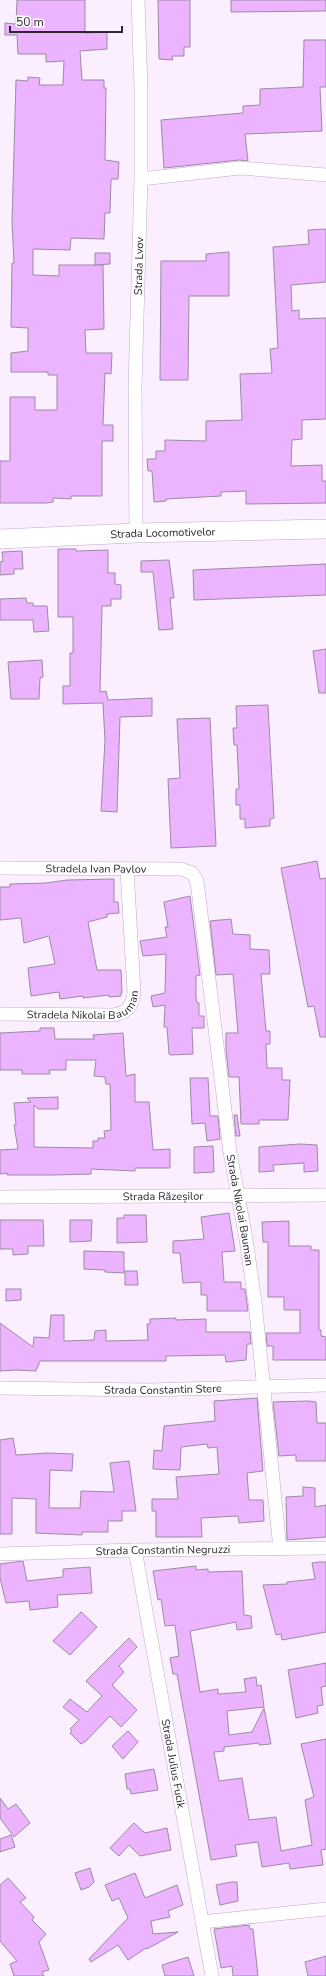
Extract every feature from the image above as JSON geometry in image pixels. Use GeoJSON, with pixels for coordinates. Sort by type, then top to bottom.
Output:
{"type":"FeatureCollection","features":[{"type":"Feature","properties":{"kind":"main road","name":"Strada Locomotivelor"},"geometry":{"type":"LineString","coordinates":[[0,539],[136,533],[326,530]]}},
{"type":"Feature","properties":{"kind":"street","name":"Strada Lvov"},"geometry":{"type":"LineString","coordinates":[[136,533],[135,387],[141,179],[141,88],[138,0]]}},
{"type":"Feature","properties":{"kind":"street"},"geometry":{"type":"LineString","coordinates":[[141,179],[240,168],[326,175]]}},
{"type":"Feature","properties":{"kind":"street","name":"Stradela Ivan Pavlov"},"geometry":{"type":"LineString","coordinates":[[0,868],[181,869],[192,873]]}},
{"type":"Feature","properties":{"kind":"street","name":"Stradela Nikolai Bauman"},"geometry":{"type":"LineString","coordinates":[[0,1014],[113,1015],[122,1014],[129,1008],[133,1001],[134,992],[127,869]]}},
{"type":"Feature","properties":{"kind":"street","name":"Strada Nikolai Bauman"},"geometry":{"type":"LineString","coordinates":[[192,873],[198,881],[230,1152],[255,1302],[280,1549]]}},
{"type":"Feature","properties":{"kind":"street","name":"Strada Răzeșilor"},"geometry":{"type":"LineString","coordinates":[[0,1197],[326,1195]]}},
{"type":"Feature","properties":{"kind":"street","name":"Strada Constantin Stere"},"geometry":{"type":"LineString","coordinates":[[0,1388],[149,1390],[326,1385]]}},
{"type":"Feature","properties":{"kind":"street","name":"Strada Constantin Negruzzi"},"geometry":{"type":"LineString","coordinates":[[0,1554],[135,1550],[326,1548]]}},
{"type":"Feature","properties":{"kind":"street","name":"Strada Julius Fucik"},"geometry":{"type":"LineString","coordinates":[[135,1550],[212,1976]]}},
{"type":"Feature","properties":{"kind":"street"},"geometry":{"type":"LineString","coordinates":[[202,1922],[326,1909]]}},
{"type":"Feature","properties":{"kind":"building"},"geometry":{"type":"Polygon","coordinates":[[[17,0],[85,0],[85,33],[107,32],[107,49],[80,51],[82,80],[104,80],[104,88],[106,88],[105,160],[119,162],[118,179],[111,179],[110,213],[105,213],[104,239],[71,238],[70,250],[33,249],[33,275],[59,276],[59,265],[103,265],[104,329],[85,330],[86,353],[112,353],[111,374],[105,373],[103,425],[113,425],[113,441],[102,441],[102,496],[71,496],[71,499],[53,498],[53,502],[46,503],[0,503],[0,461],[10,461],[10,397],[35,397],[35,410],[57,410],[57,375],[48,375],[48,372],[11,372],[11,353],[28,351],[28,328],[11,327],[12,263],[14,263],[12,222],[16,80],[28,81],[28,77],[40,78],[39,85],[63,85],[64,61],[46,62],[46,54],[18,54],[17,35],[5,35],[5,23],[16,24],[17,0]]]}},
{"type":"Feature","properties":{"kind":"building"},"geometry":{"type":"Polygon","coordinates":[[[158,0],[190,0],[190,47],[184,47],[184,56],[172,56],[173,60],[159,59],[158,0]]]}},
{"type":"Feature","properties":{"kind":"building"},"geometry":{"type":"Polygon","coordinates":[[[231,0],[326,0],[326,11],[231,12],[231,0]]]}},
{"type":"Feature","properties":{"kind":"building"},"geometry":{"type":"Polygon","coordinates":[[[304,40],[326,40],[326,87],[320,87],[322,131],[245,134],[248,161],[239,160],[164,168],[161,120],[243,113],[243,106],[260,105],[260,89],[303,87],[304,40]]]}},
{"type":"Feature","properties":{"kind":"building"},"geometry":{"type":"Polygon","coordinates":[[[326,229],[326,282],[291,285],[292,311],[299,310],[299,319],[326,318],[326,419],[302,420],[302,439],[292,440],[291,466],[322,465],[322,481],[326,481],[326,503],[246,504],[246,491],[221,492],[221,496],[166,499],[166,501],[154,502],[152,471],[148,471],[147,459],[156,459],[156,451],[165,451],[165,440],[206,441],[206,421],[242,420],[240,374],[272,373],[270,349],[278,348],[273,247],[309,244],[308,230],[326,229]]]}},
{"type":"Feature","properties":{"kind":"building"},"geometry":{"type":"Polygon","coordinates":[[[229,252],[229,296],[189,296],[188,380],[160,380],[161,261],[206,261],[206,254],[229,252]]]}},
{"type":"Feature","properties":{"kind":"building"},"geometry":{"type":"Polygon","coordinates":[[[95,253],[110,253],[110,264],[95,265],[95,253]]]}},
{"type":"Feature","properties":{"kind":"building"},"geometry":{"type":"Polygon","coordinates":[[[58,549],[76,549],[76,551],[108,550],[108,573],[115,573],[115,584],[121,585],[121,599],[111,599],[111,606],[102,606],[100,692],[106,691],[108,700],[152,698],[152,716],[120,717],[117,812],[101,811],[105,741],[103,703],[63,704],[63,686],[70,686],[70,653],[73,653],[73,617],[58,617],[58,549]]]}},
{"type":"Feature","properties":{"kind":"building"},"geometry":{"type":"Polygon","coordinates":[[[22,551],[23,569],[14,569],[14,574],[0,575],[0,562],[3,561],[2,552],[22,551]]]}},
{"type":"Feature","properties":{"kind":"building"},"geometry":{"type":"Polygon","coordinates":[[[169,560],[174,598],[170,598],[173,629],[159,630],[153,572],[141,572],[141,561],[169,560]]]}},
{"type":"Feature","properties":{"kind":"building"},"geometry":{"type":"Polygon","coordinates":[[[326,564],[326,595],[194,600],[193,570],[326,564]]]}},
{"type":"Feature","properties":{"kind":"building"},"geometry":{"type":"Polygon","coordinates":[[[26,598],[27,603],[33,603],[33,606],[47,606],[49,631],[34,632],[33,620],[0,620],[0,599],[26,598]]]}},
{"type":"Feature","properties":{"kind":"building"},"geometry":{"type":"Polygon","coordinates":[[[326,649],[326,693],[319,693],[313,651],[326,649]]]}},
{"type":"Feature","properties":{"kind":"building"},"geometry":{"type":"Polygon","coordinates":[[[42,660],[43,677],[40,678],[39,699],[11,699],[8,662],[42,660]]]}},
{"type":"Feature","properties":{"kind":"building"},"geometry":{"type":"Polygon","coordinates":[[[268,705],[274,818],[270,819],[270,826],[245,828],[245,819],[240,819],[240,805],[236,805],[236,789],[239,789],[237,745],[234,745],[233,728],[237,728],[236,706],[268,705]]]}},
{"type":"Feature","properties":{"kind":"building"},"geometry":{"type":"Polygon","coordinates":[[[210,718],[216,846],[171,848],[168,779],[180,778],[177,719],[210,718]]]}},
{"type":"Feature","properties":{"kind":"building"},"geometry":{"type":"Polygon","coordinates":[[[317,861],[320,879],[326,878],[326,1037],[320,1037],[314,1006],[308,1007],[281,868],[317,861]]]}},
{"type":"Feature","properties":{"kind":"building"},"geometry":{"type":"Polygon","coordinates":[[[114,879],[114,902],[118,902],[119,913],[107,914],[107,917],[88,922],[97,970],[121,970],[121,996],[109,997],[109,995],[83,998],[83,996],[60,999],[59,992],[31,996],[28,968],[55,964],[49,936],[24,943],[21,918],[0,920],[0,887],[10,887],[10,884],[46,883],[67,880],[114,879]]]}},
{"type":"Feature","properties":{"kind":"building"},"geometry":{"type":"Polygon","coordinates":[[[190,896],[200,975],[196,976],[196,998],[197,1003],[199,1003],[199,1016],[204,1016],[204,1028],[192,1028],[193,1054],[171,1055],[169,1054],[167,1027],[164,1027],[165,1005],[153,1007],[151,996],[165,993],[166,954],[143,956],[140,941],[167,937],[165,927],[168,927],[164,902],[190,896]]]}},
{"type":"Feature","properties":{"kind":"building"},"geometry":{"type":"Polygon","coordinates":[[[231,919],[233,934],[250,935],[250,949],[269,950],[270,974],[261,974],[266,1031],[270,1031],[270,1044],[266,1044],[267,1068],[282,1068],[282,1080],[290,1080],[288,1120],[259,1120],[259,1124],[241,1124],[239,1077],[229,1077],[226,1050],[226,1033],[238,1033],[233,974],[216,975],[210,921],[231,919]]]}},
{"type":"Feature","properties":{"kind":"building"},"geometry":{"type":"Polygon","coordinates":[[[40,1028],[54,1028],[55,1039],[94,1039],[93,1035],[123,1033],[126,1076],[135,1074],[135,1102],[149,1102],[153,1150],[170,1149],[170,1168],[135,1168],[135,1171],[91,1169],[91,1174],[0,1174],[0,1150],[18,1149],[14,1125],[16,1125],[14,1103],[31,1102],[27,1098],[58,1097],[58,1109],[38,1109],[34,1105],[34,1147],[93,1148],[93,1141],[98,1141],[98,1138],[105,1138],[104,1131],[111,1130],[110,1084],[106,1084],[105,1077],[94,1076],[96,1060],[66,1060],[66,1070],[49,1070],[50,1074],[22,1074],[22,1070],[0,1070],[0,1033],[40,1031],[40,1028]]]}},
{"type":"Feature","properties":{"kind":"building"},"geometry":{"type":"Polygon","coordinates":[[[190,1078],[208,1078],[210,1116],[218,1116],[220,1139],[207,1141],[205,1123],[192,1124],[190,1078]]]}},
{"type":"Feature","properties":{"kind":"building"},"geometry":{"type":"Polygon","coordinates":[[[234,1115],[237,1115],[240,1136],[236,1136],[234,1115]]]}},
{"type":"Feature","properties":{"kind":"building"},"geometry":{"type":"Polygon","coordinates":[[[300,1144],[317,1145],[318,1171],[304,1172],[304,1163],[273,1165],[274,1171],[259,1172],[259,1147],[300,1144]]]}},
{"type":"Feature","properties":{"kind":"building"},"geometry":{"type":"Polygon","coordinates":[[[213,1146],[214,1172],[194,1173],[194,1147],[213,1146]]]}},
{"type":"Feature","properties":{"kind":"building"},"geometry":{"type":"Polygon","coordinates":[[[229,1213],[235,1251],[222,1252],[224,1282],[241,1282],[241,1289],[245,1289],[248,1311],[207,1311],[207,1295],[201,1295],[201,1282],[183,1283],[180,1253],[173,1253],[173,1241],[204,1239],[201,1217],[229,1213]]]}},
{"type":"Feature","properties":{"kind":"building"},"geometry":{"type":"Polygon","coordinates":[[[124,1215],[146,1215],[147,1242],[117,1243],[117,1218],[124,1218],[124,1215]]]}},
{"type":"Feature","properties":{"kind":"building"},"geometry":{"type":"Polygon","coordinates":[[[0,1220],[43,1220],[44,1246],[28,1246],[28,1254],[13,1255],[13,1249],[0,1249],[0,1220]]]}},
{"type":"Feature","properties":{"kind":"building"},"geometry":{"type":"Polygon","coordinates":[[[70,1220],[92,1220],[91,1241],[70,1242],[70,1220]]]}},
{"type":"Feature","properties":{"kind":"building"},"geometry":{"type":"Polygon","coordinates":[[[289,1221],[289,1246],[311,1246],[311,1250],[319,1250],[319,1330],[321,1330],[321,1336],[326,1337],[326,1360],[273,1360],[273,1346],[267,1346],[266,1333],[300,1333],[300,1310],[284,1310],[284,1297],[268,1297],[268,1242],[263,1242],[262,1222],[289,1221]]]}},
{"type":"Feature","properties":{"kind":"building"},"geometry":{"type":"Polygon","coordinates":[[[84,1251],[124,1252],[124,1273],[84,1269],[84,1251]]]}},
{"type":"Feature","properties":{"kind":"building"},"geometry":{"type":"Polygon","coordinates":[[[125,1271],[137,1271],[138,1285],[125,1285],[125,1271]]]}},
{"type":"Feature","properties":{"kind":"building"},"geometry":{"type":"Polygon","coordinates":[[[6,1289],[21,1289],[21,1300],[6,1301],[6,1289]]]}},
{"type":"Feature","properties":{"kind":"building"},"geometry":{"type":"Polygon","coordinates":[[[51,1315],[64,1315],[64,1341],[94,1340],[95,1331],[106,1330],[106,1341],[148,1340],[147,1324],[150,1324],[150,1319],[176,1318],[176,1320],[206,1319],[206,1332],[250,1332],[251,1344],[247,1344],[246,1360],[226,1362],[225,1355],[166,1356],[166,1361],[40,1361],[36,1371],[0,1371],[0,1323],[33,1347],[34,1337],[49,1338],[51,1315]]]}},
{"type":"Feature","properties":{"kind":"building"},"geometry":{"type":"Polygon","coordinates":[[[257,1398],[263,1471],[247,1473],[249,1500],[263,1500],[264,1521],[239,1523],[238,1516],[201,1518],[202,1537],[156,1537],[156,1511],[152,1511],[152,1499],[178,1499],[176,1477],[219,1474],[217,1447],[208,1448],[207,1444],[181,1447],[180,1470],[153,1469],[154,1450],[162,1451],[164,1426],[215,1421],[214,1401],[257,1398]]]}},
{"type":"Feature","properties":{"kind":"building"},"geometry":{"type":"Polygon","coordinates":[[[273,1402],[316,1402],[317,1423],[326,1423],[326,1461],[296,1461],[296,1455],[279,1456],[273,1402]]]}},
{"type":"Feature","properties":{"kind":"building"},"geometry":{"type":"Polygon","coordinates":[[[13,1438],[16,1455],[48,1453],[73,1454],[72,1471],[50,1470],[49,1508],[80,1508],[81,1491],[114,1492],[110,1463],[129,1461],[136,1511],[122,1511],[122,1521],[108,1521],[108,1532],[82,1532],[82,1535],[36,1533],[36,1499],[12,1498],[12,1534],[0,1534],[0,1440],[13,1438]]]}},
{"type":"Feature","properties":{"kind":"building"},"geometry":{"type":"Polygon","coordinates":[[[303,1487],[315,1488],[315,1507],[326,1505],[326,1537],[287,1540],[286,1497],[303,1496],[303,1487]]]}},
{"type":"Feature","properties":{"kind":"building"},"geometry":{"type":"Polygon","coordinates":[[[23,1561],[27,1581],[63,1577],[63,1569],[90,1567],[92,1593],[57,1595],[58,1607],[30,1610],[29,1601],[6,1603],[0,1578],[0,1564],[23,1561]]]}},
{"type":"Feature","properties":{"kind":"building"},"geometry":{"type":"Polygon","coordinates":[[[326,1562],[326,1632],[282,1640],[281,1634],[276,1635],[263,1585],[287,1584],[287,1582],[315,1579],[312,1563],[326,1562]]]}},
{"type":"Feature","properties":{"kind":"building"},"geometry":{"type":"Polygon","coordinates":[[[196,1566],[196,1570],[208,1569],[208,1572],[242,1571],[244,1615],[251,1616],[252,1628],[237,1630],[236,1622],[190,1631],[200,1692],[218,1689],[218,1694],[246,1692],[244,1679],[256,1677],[257,1686],[261,1685],[264,1707],[227,1711],[229,1735],[252,1732],[264,1708],[271,1744],[259,1745],[259,1743],[224,1747],[224,1751],[214,1752],[219,1781],[242,1778],[249,1820],[276,1817],[281,1851],[312,1845],[305,1800],[314,1797],[301,1744],[326,1739],[326,1849],[321,1850],[323,1865],[290,1869],[289,1863],[262,1867],[258,1842],[235,1845],[237,1856],[211,1860],[177,1674],[173,1674],[170,1658],[179,1656],[175,1625],[165,1626],[161,1599],[158,1600],[153,1571],[196,1566]]]}},
{"type":"Feature","properties":{"kind":"building"},"geometry":{"type":"Polygon","coordinates":[[[81,1612],[97,1627],[70,1655],[53,1641],[81,1612]]]}},
{"type":"Feature","properties":{"kind":"building"},"geometry":{"type":"Polygon","coordinates":[[[129,1638],[137,1647],[119,1666],[124,1672],[112,1685],[137,1710],[121,1727],[110,1716],[86,1741],[81,1744],[70,1733],[72,1731],[70,1729],[79,1720],[63,1707],[70,1699],[87,1712],[102,1696],[86,1681],[129,1638]]]}},
{"type":"Feature","properties":{"kind":"building"},"geometry":{"type":"Polygon","coordinates":[[[326,1663],[326,1686],[321,1687],[323,1705],[317,1706],[318,1713],[296,1718],[288,1670],[326,1663]]]}},
{"type":"Feature","properties":{"kind":"building"},"geometry":{"type":"Polygon","coordinates":[[[128,1731],[138,1742],[123,1759],[112,1746],[128,1731]]]}},
{"type":"Feature","properties":{"kind":"building"},"geometry":{"type":"Polygon","coordinates":[[[154,1769],[158,1790],[131,1794],[130,1789],[127,1789],[125,1774],[154,1769]]]}},
{"type":"Feature","properties":{"kind":"building"},"geometry":{"type":"Polygon","coordinates":[[[0,1798],[8,1809],[16,1804],[30,1823],[14,1837],[0,1818],[0,1798]]]}},
{"type":"Feature","properties":{"kind":"building"},"geometry":{"type":"Polygon","coordinates":[[[134,1823],[145,1833],[167,1828],[171,1850],[140,1856],[129,1845],[119,1856],[110,1848],[134,1823]]]}},
{"type":"Feature","properties":{"kind":"building"},"geometry":{"type":"Polygon","coordinates":[[[11,1835],[15,1847],[0,1852],[0,1839],[11,1835]]]}},
{"type":"Feature","properties":{"kind":"building"},"geometry":{"type":"Polygon","coordinates":[[[90,1868],[94,1882],[89,1887],[81,1890],[75,1873],[90,1868]]]}},
{"type":"Feature","properties":{"kind":"building"},"geometry":{"type":"Polygon","coordinates":[[[135,1873],[145,1898],[177,1885],[183,1905],[168,1911],[170,1917],[151,1921],[153,1934],[178,1932],[147,1949],[146,1948],[128,1960],[118,1945],[91,1962],[89,1959],[128,1918],[119,1898],[112,1901],[105,1885],[135,1873]]]}},
{"type":"Feature","properties":{"kind":"building"},"geometry":{"type":"Polygon","coordinates":[[[8,1878],[26,1898],[20,1902],[34,1917],[32,1920],[46,1934],[39,1942],[49,1970],[42,1972],[44,1976],[14,1976],[10,1964],[17,1961],[0,1941],[0,1885],[8,1878]]]}},
{"type":"Feature","properties":{"kind":"building"},"geometry":{"type":"Polygon","coordinates":[[[237,1882],[238,1901],[220,1905],[216,1885],[237,1882]]]}},
{"type":"Feature","properties":{"kind":"building"},"geometry":{"type":"Polygon","coordinates":[[[249,1925],[250,1929],[253,1929],[258,1976],[233,1976],[232,1966],[221,1968],[214,1929],[249,1925]]]}},
{"type":"Feature","properties":{"kind":"building"},"geometry":{"type":"Polygon","coordinates":[[[326,1956],[326,1976],[308,1976],[305,1962],[326,1956]]]}},
{"type":"Feature","properties":{"kind":"building"},"geometry":{"type":"Polygon","coordinates":[[[188,1957],[194,1976],[165,1976],[162,1965],[188,1957]]]}}]}
